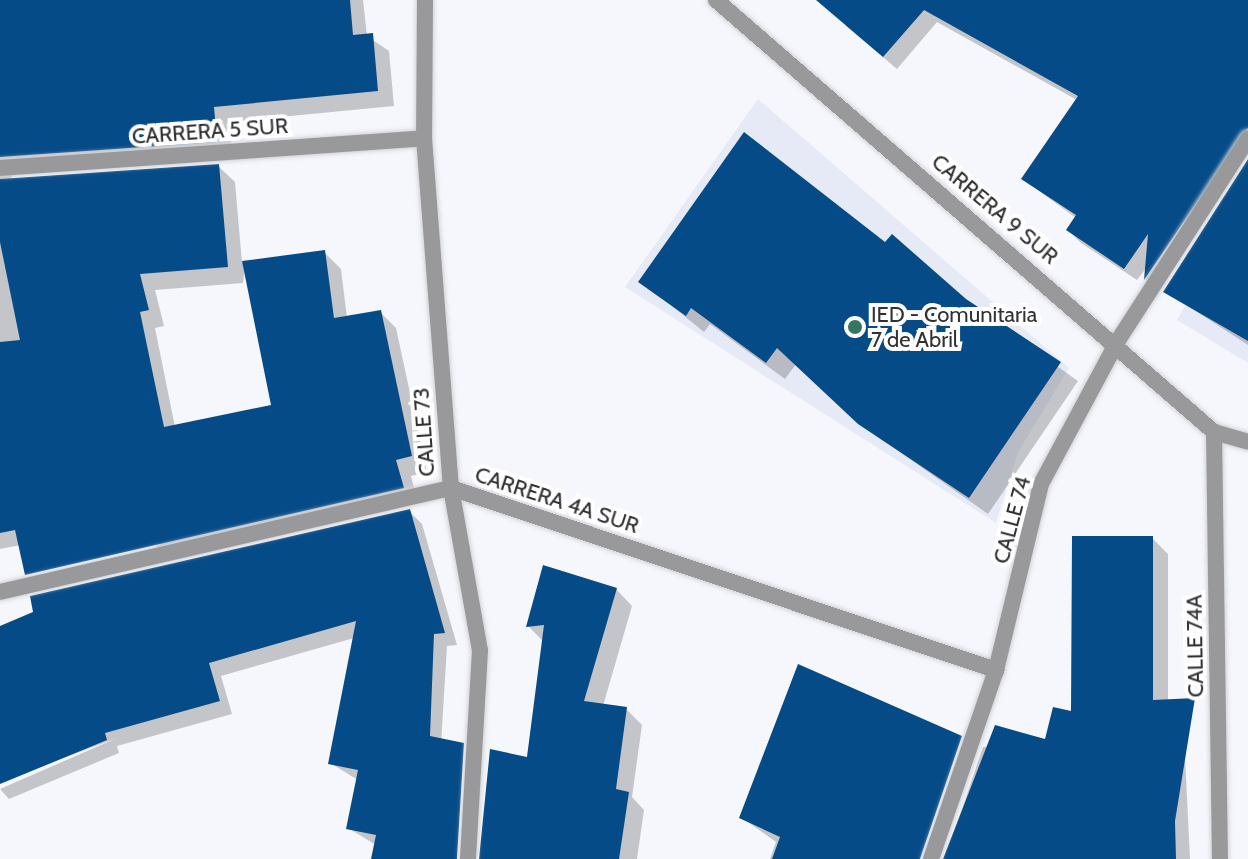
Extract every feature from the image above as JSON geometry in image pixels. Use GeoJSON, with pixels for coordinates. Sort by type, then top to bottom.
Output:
{"type":"FeatureCollection","features":[{"type":"Feature","properties":{"kind":"street","name":"CALLE 73"},"geometry":{"type":"LineString","coordinates":[[425,0],[424,138],[451,488],[480,650],[468,859]]}},
{"type":"Feature","properties":{"kind":"street","name":"CARRERA 9 SUR"},"geometry":{"type":"LineString","coordinates":[[716,0],[1117,342],[1214,432],[1248,442]]}},
{"type":"Feature","properties":{"kind":"street","name":"CARRERA 5 SUR"},"geometry":{"type":"LineString","coordinates":[[0,168],[424,138]]}},
{"type":"Feature","properties":{"kind":"street","name":"CALLE 74"},"geometry":{"type":"LineString","coordinates":[[931,859],[996,670],[1041,484],[1117,342],[1248,139]]}},
{"type":"Feature","properties":{"kind":"street","name":"CALLE 74A"},"geometry":{"type":"LineString","coordinates":[[1214,432],[1220,859]]}},
{"type":"Feature","properties":{"kind":"street","name":"CARRERA 4A SUR"},"geometry":{"type":"LineString","coordinates":[[0,592],[451,488],[996,670]]}},
{"type":"Feature","properties":{"kind":"shaded area","name":"IED - Comunitaria 7 de Abril"},"geometry":{"type":"Polygon","coordinates":[[[758,99],[1069,368],[1018,452],[996,523],[625,287],[758,99]]]}},
{"type":"Feature","properties":{"kind":"shaded area"},"geometry":{"type":"Polygon","coordinates":[[[1248,195],[1248,363],[1177,320],[1248,195]]]}},
{"type":"Feature","properties":{"kind":"building"},"geometry":{"type":"Polygon","coordinates":[[[0,0],[350,0],[353,35],[373,33],[378,91],[214,107],[217,142],[0,157],[0,0]]]}},
{"type":"Feature","properties":{"kind":"building"},"geometry":{"type":"Polygon","coordinates":[[[816,0],[1248,0],[1248,128],[1144,280],[1148,234],[1124,269],[1066,230],[1076,215],[1021,179],[1078,96],[924,10],[883,57],[816,0]]]}},
{"type":"Feature","properties":{"kind":"building","name":"IED - Comunitaria 7 de Abril"},"geometry":{"type":"Polygon","coordinates":[[[744,132],[885,242],[892,234],[966,299],[1061,362],[969,498],[858,424],[777,348],[766,363],[691,308],[686,316],[638,282],[744,132]]]}},
{"type":"Feature","properties":{"kind":"building"},"geometry":{"type":"Polygon","coordinates":[[[1248,159],[1248,341],[1163,292],[1248,159]]]}},
{"type":"Feature","properties":{"kind":"building"},"geometry":{"type":"Polygon","coordinates":[[[219,164],[228,267],[140,274],[149,310],[140,312],[164,427],[271,405],[242,261],[325,250],[334,318],[381,310],[412,456],[396,460],[404,488],[25,575],[15,530],[0,533],[0,342],[20,340],[0,242],[0,179],[219,164]]]}},
{"type":"Feature","properties":{"kind":"building"},"geometry":{"type":"Polygon","coordinates":[[[410,509],[445,633],[434,634],[430,736],[464,743],[457,859],[371,859],[376,835],[346,829],[358,770],[328,764],[356,621],[209,663],[220,701],[105,733],[107,740],[0,784],[0,626],[33,612],[30,596],[410,509]]]}},
{"type":"Feature","properties":{"kind":"building"},"geometry":{"type":"Polygon","coordinates":[[[1072,536],[1153,536],[1153,700],[1195,698],[1175,821],[1176,859],[943,859],[995,725],[1045,739],[1053,707],[1071,711],[1072,536]]]}},
{"type":"Feature","properties":{"kind":"building"},"geometry":{"type":"Polygon","coordinates":[[[543,565],[617,588],[584,701],[627,707],[616,789],[629,792],[619,859],[479,859],[490,749],[527,757],[544,625],[526,627],[543,565]]]}},
{"type":"Feature","properties":{"kind":"building"},"geometry":{"type":"Polygon","coordinates":[[[798,664],[962,736],[920,859],[772,859],[780,837],[739,818],[798,664]]]}},
{"type":"Feature","properties":{"kind":"place","name":"IED - Comunitaria 7 de Abril"},"geometry":{"type":"Point","coordinates":[855,327]}}]}
